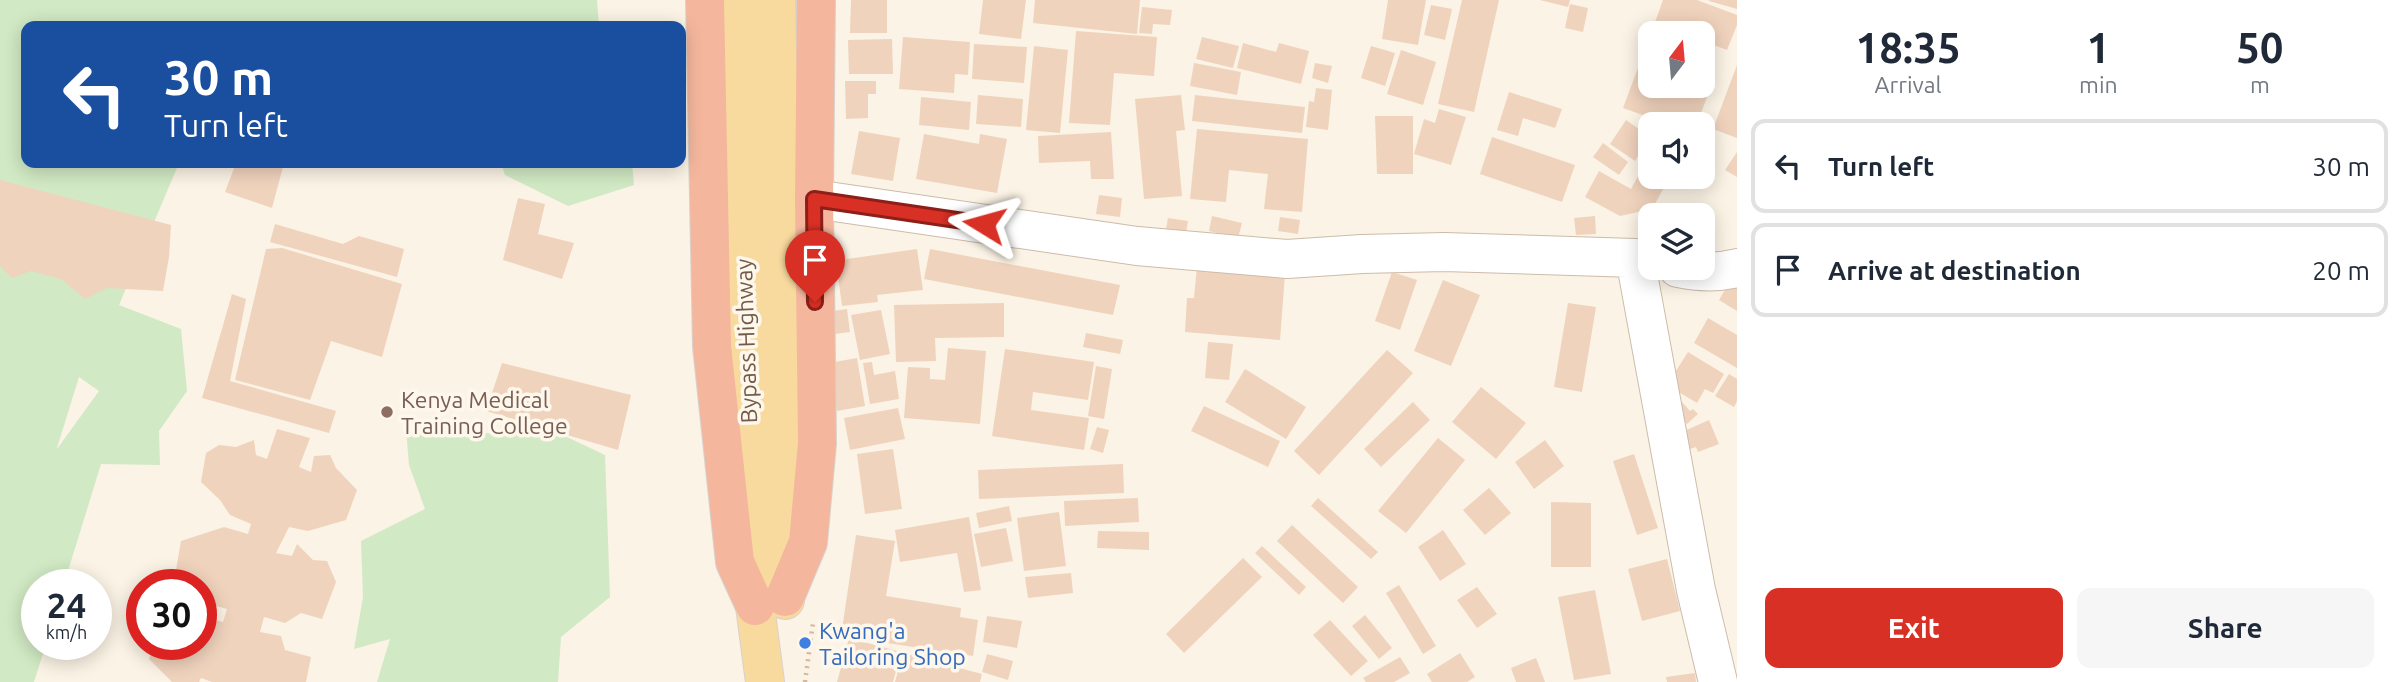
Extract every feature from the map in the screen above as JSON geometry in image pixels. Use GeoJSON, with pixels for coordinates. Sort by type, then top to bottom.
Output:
{"type":"FeatureCollection","features":[{"type":"Feature","properties":{"kind":"highway"},"geometry":{"type":"LineString","coordinates":[[705,0],[712,346],[735,562],[770,602],[808,542],[817,443],[814,199],[816,0]]}},
{"type":"Feature","properties":{"kind":"main road","name":"Bypass Highway"},"geometry":{"type":"LineString","coordinates":[[738,0],[744,329],[770,602],[773,682]]}},
{"type":"Feature","properties":{"kind":"main road","name":"Bypass Highway"},"geometry":{"type":"LineString","coordinates":[[765,682],[783,328],[776,0]]}},
{"type":"Feature","properties":{"kind":"street"},"geometry":{"type":"LineString","coordinates":[[814,199],[1137,246],[1287,259],[1444,252],[1638,260]]}},
{"type":"Feature","properties":{"kind":"street"},"geometry":{"type":"LineString","coordinates":[[1715,271],[1737,268]]}},
{"type":"Feature","properties":{"kind":"street"},"geometry":{"type":"LineString","coordinates":[[1646,280],[1696,590],[1718,682]]}},
{"type":"Feature","properties":{"kind":"green space"},"geometry":{"type":"Polygon","coordinates":[[[0,0],[597,0],[599,21],[21,21],[21,168],[177,168],[119,305],[181,329],[187,391],[159,431],[160,465],[101,464],[69,569],[21,569],[21,660],[41,660],[34,682],[0,682],[0,0]],[[79,377],[57,449],[99,391],[79,377]]]}},
{"type":"Feature","properties":{"kind":"green space"},"geometry":{"type":"Polygon","coordinates":[[[503,168],[632,168],[634,185],[568,206],[505,175],[503,168]]]}},
{"type":"Feature","properties":{"kind":"green space"},"geometry":{"type":"Polygon","coordinates":[[[406,428],[502,434],[554,431],[605,455],[610,597],[561,637],[558,682],[377,682],[390,639],[354,649],[363,597],[361,541],[425,509],[409,465],[406,428]]]}},
{"type":"Feature","properties":{"kind":"building"},"geometry":{"type":"Polygon","coordinates":[[[851,0],[887,0],[887,33],[850,33],[851,0]]]}},
{"type":"Feature","properties":{"kind":"building"},"geometry":{"type":"Polygon","coordinates":[[[983,0],[1026,0],[1021,39],[979,34],[983,0]]]}},
{"type":"Feature","properties":{"kind":"building"},"geometry":{"type":"Polygon","coordinates":[[[1035,0],[1140,0],[1137,34],[1033,23],[1035,0]]]}},
{"type":"Feature","properties":{"kind":"building"},"geometry":{"type":"Polygon","coordinates":[[[1388,0],[1426,0],[1418,45],[1382,39],[1388,0]]]}},
{"type":"Feature","properties":{"kind":"building"},"geometry":{"type":"Polygon","coordinates":[[[1462,0],[1499,0],[1474,112],[1438,104],[1462,0]]]}},
{"type":"Feature","properties":{"kind":"building"},"geometry":{"type":"Polygon","coordinates":[[[1540,0],[1570,0],[1568,7],[1540,0]]]}},
{"type":"Feature","properties":{"kind":"building"},"geometry":{"type":"Polygon","coordinates":[[[1663,0],[1697,0],[1737,15],[1737,25],[1727,50],[1715,46],[1715,21],[1655,21],[1663,0]]]}},
{"type":"Feature","properties":{"kind":"building"},"geometry":{"type":"Polygon","coordinates":[[[1737,0],[1737,9],[1709,1],[1737,0]]]}},
{"type":"Feature","properties":{"kind":"building"},"geometry":{"type":"Polygon","coordinates":[[[1570,4],[1588,8],[1583,32],[1565,28],[1570,4]]]}},
{"type":"Feature","properties":{"kind":"building"},"geometry":{"type":"Polygon","coordinates":[[[1431,5],[1452,9],[1445,40],[1424,35],[1431,5]]]}},
{"type":"Feature","properties":{"kind":"building"},"geometry":{"type":"Polygon","coordinates":[[[1142,7],[1172,10],[1170,25],[1153,24],[1152,34],[1139,33],[1142,7]]]}},
{"type":"Feature","properties":{"kind":"building"},"geometry":{"type":"Polygon","coordinates":[[[1076,31],[1157,37],[1154,76],[1114,73],[1110,125],[1069,123],[1076,31]]]}},
{"type":"Feature","properties":{"kind":"building"},"geometry":{"type":"Polygon","coordinates":[[[903,37],[970,42],[968,75],[955,74],[954,93],[899,89],[903,37]]]}},
{"type":"Feature","properties":{"kind":"building"},"geometry":{"type":"Polygon","coordinates":[[[1202,37],[1239,46],[1233,68],[1196,59],[1202,37]]]}},
{"type":"Feature","properties":{"kind":"building"},"geometry":{"type":"Polygon","coordinates":[[[892,39],[893,74],[849,74],[848,40],[892,39]]]}},
{"type":"Feature","properties":{"kind":"building"},"geometry":{"type":"Polygon","coordinates":[[[1243,43],[1276,52],[1279,43],[1309,51],[1301,84],[1237,68],[1243,43]]]}},
{"type":"Feature","properties":{"kind":"building"},"geometry":{"type":"Polygon","coordinates":[[[974,44],[1027,47],[1024,83],[972,79],[974,44]]]}},
{"type":"Feature","properties":{"kind":"building"},"geometry":{"type":"Polygon","coordinates":[[[1034,46],[1068,50],[1060,133],[1026,130],[1034,46]]]}},
{"type":"Feature","properties":{"kind":"building"},"geometry":{"type":"Polygon","coordinates":[[[1371,46],[1395,53],[1385,86],[1361,78],[1371,46]]]}},
{"type":"Feature","properties":{"kind":"building"},"geometry":{"type":"Polygon","coordinates":[[[1401,50],[1436,62],[1423,105],[1387,94],[1401,50]]]}},
{"type":"Feature","properties":{"kind":"building"},"geometry":{"type":"Polygon","coordinates":[[[1194,63],[1241,72],[1237,95],[1190,86],[1194,63]]]}},
{"type":"Feature","properties":{"kind":"building"},"geometry":{"type":"Polygon","coordinates":[[[1315,63],[1332,66],[1328,83],[1312,78],[1315,63]]]}},
{"type":"Feature","properties":{"kind":"building"},"geometry":{"type":"Polygon","coordinates":[[[1737,65],[1737,138],[1715,130],[1737,65]]]}},
{"type":"Feature","properties":{"kind":"building"},"geometry":{"type":"Polygon","coordinates":[[[1638,68],[1638,98],[1707,98],[1701,112],[1638,113],[1623,108],[1638,68]]]}},
{"type":"Feature","properties":{"kind":"building"},"geometry":{"type":"Polygon","coordinates":[[[845,81],[876,81],[876,94],[868,94],[868,118],[846,119],[845,81]]]}},
{"type":"Feature","properties":{"kind":"building"},"geometry":{"type":"Polygon","coordinates":[[[1316,88],[1332,90],[1328,130],[1306,127],[1309,101],[1314,102],[1316,88]]]}},
{"type":"Feature","properties":{"kind":"building"},"geometry":{"type":"Polygon","coordinates":[[[1509,92],[1562,109],[1555,128],[1523,118],[1518,136],[1497,130],[1509,92]]]}},
{"type":"Feature","properties":{"kind":"building"},"geometry":{"type":"Polygon","coordinates":[[[978,95],[1023,99],[1021,127],[976,124],[978,95]]]}},
{"type":"Feature","properties":{"kind":"building"},"geometry":{"type":"Polygon","coordinates":[[[1181,95],[1185,130],[1176,131],[1182,196],[1144,199],[1135,99],[1181,95]]]}},
{"type":"Feature","properties":{"kind":"building"},"geometry":{"type":"Polygon","coordinates":[[[1195,95],[1305,107],[1302,133],[1192,121],[1195,95]]]}},
{"type":"Feature","properties":{"kind":"building"},"geometry":{"type":"Polygon","coordinates":[[[921,97],[971,102],[969,130],[919,125],[921,97]]]}},
{"type":"Feature","properties":{"kind":"building"},"geometry":{"type":"Polygon","coordinates":[[[1439,109],[1466,117],[1451,165],[1414,154],[1424,119],[1435,123],[1439,109]]]}},
{"type":"Feature","properties":{"kind":"building"},"geometry":{"type":"Polygon","coordinates":[[[1375,116],[1413,116],[1413,174],[1377,174],[1375,116]]]}},
{"type":"Feature","properties":{"kind":"building"},"geometry":{"type":"Polygon","coordinates":[[[1626,120],[1638,128],[1638,156],[1635,161],[1610,144],[1626,120]]]}},
{"type":"Feature","properties":{"kind":"building"},"geometry":{"type":"Polygon","coordinates":[[[1197,129],[1308,139],[1302,212],[1264,209],[1268,174],[1229,170],[1226,202],[1190,199],[1197,129]]]}},
{"type":"Feature","properties":{"kind":"building"},"geometry":{"type":"Polygon","coordinates":[[[859,131],[900,138],[893,181],[851,174],[859,131]]]}},
{"type":"Feature","properties":{"kind":"building"},"geometry":{"type":"Polygon","coordinates":[[[1111,132],[1114,179],[1091,179],[1090,161],[1039,163],[1038,136],[1111,132]]]}},
{"type":"Feature","properties":{"kind":"building"},"geometry":{"type":"Polygon","coordinates":[[[924,134],[979,144],[980,134],[1007,139],[997,193],[916,179],[924,134]]]}},
{"type":"Feature","properties":{"kind":"building"},"geometry":{"type":"Polygon","coordinates":[[[1492,137],[1575,165],[1562,202],[1480,174],[1492,137]]]}},
{"type":"Feature","properties":{"kind":"building"},"geometry":{"type":"Polygon","coordinates":[[[1603,143],[1628,162],[1619,175],[1593,157],[1603,143]]]}},
{"type":"Feature","properties":{"kind":"building"},"geometry":{"type":"Polygon","coordinates":[[[1737,152],[1737,177],[1725,170],[1737,152]]]}},
{"type":"Feature","properties":{"kind":"building"},"geometry":{"type":"Polygon","coordinates":[[[234,168],[283,168],[272,208],[225,192],[234,168]]]}},
{"type":"Feature","properties":{"kind":"building"},"geometry":{"type":"Polygon","coordinates":[[[1599,171],[1631,189],[1638,176],[1638,189],[1663,189],[1655,203],[1638,203],[1638,212],[1620,216],[1585,197],[1599,171]]]}},
{"type":"Feature","properties":{"kind":"building"},"geometry":{"type":"Polygon","coordinates":[[[0,180],[171,225],[163,291],[107,288],[85,299],[61,279],[31,271],[12,278],[0,266],[0,180]]]}},
{"type":"Feature","properties":{"kind":"building"},"geometry":{"type":"Polygon","coordinates":[[[1099,195],[1122,198],[1120,217],[1096,214],[1099,195]]]}},
{"type":"Feature","properties":{"kind":"building"},"geometry":{"type":"Polygon","coordinates":[[[518,198],[545,204],[538,234],[574,243],[562,279],[503,260],[518,198]]]}},
{"type":"Feature","properties":{"kind":"building"},"geometry":{"type":"Polygon","coordinates":[[[1212,216],[1242,223],[1238,238],[1209,231],[1212,216]]]}},
{"type":"Feature","properties":{"kind":"building"},"geometry":{"type":"Polygon","coordinates":[[[1595,216],[1596,234],[1576,235],[1574,218],[1595,216]]]}},
{"type":"Feature","properties":{"kind":"building"},"geometry":{"type":"Polygon","coordinates":[[[1280,217],[1300,220],[1298,234],[1278,231],[1280,217]]]}},
{"type":"Feature","properties":{"kind":"building"},"geometry":{"type":"Polygon","coordinates":[[[1168,218],[1188,221],[1185,239],[1165,235],[1168,218]]]}},
{"type":"Feature","properties":{"kind":"building"},"geometry":{"type":"Polygon","coordinates":[[[275,224],[343,244],[359,236],[404,249],[397,277],[270,242],[275,224]]]}},
{"type":"Feature","properties":{"kind":"building"},"geometry":{"type":"Polygon","coordinates":[[[282,248],[402,284],[382,357],[331,341],[310,400],[235,380],[266,249],[282,248]]]}},
{"type":"Feature","properties":{"kind":"building"},"geometry":{"type":"Polygon","coordinates":[[[917,249],[923,290],[877,295],[878,302],[842,306],[837,269],[847,259],[917,249]]]}},
{"type":"Feature","properties":{"kind":"building"},"geometry":{"type":"Polygon","coordinates":[[[930,249],[1120,285],[1113,315],[924,279],[930,249]]]}},
{"type":"Feature","properties":{"kind":"building"},"geometry":{"type":"Polygon","coordinates":[[[1197,267],[1285,274],[1280,340],[1185,332],[1187,298],[1194,298],[1197,267]]]}},
{"type":"Feature","properties":{"kind":"building"},"geometry":{"type":"Polygon","coordinates":[[[1392,272],[1417,280],[1400,330],[1375,321],[1392,272]]]}},
{"type":"Feature","properties":{"kind":"building"},"geometry":{"type":"Polygon","coordinates":[[[1732,277],[1737,280],[1737,311],[1719,300],[1732,277]]]}},
{"type":"Feature","properties":{"kind":"building"},"geometry":{"type":"Polygon","coordinates":[[[1443,280],[1480,295],[1451,366],[1414,351],[1443,280]]]}},
{"type":"Feature","properties":{"kind":"building"},"geometry":{"type":"Polygon","coordinates":[[[232,294],[246,299],[230,381],[336,411],[329,433],[202,398],[232,294]]]}},
{"type":"Feature","properties":{"kind":"building"},"geometry":{"type":"Polygon","coordinates":[[[1004,303],[1004,337],[935,338],[936,361],[896,362],[894,305],[1004,303]]]}},
{"type":"Feature","properties":{"kind":"building"},"geometry":{"type":"Polygon","coordinates":[[[1568,303],[1596,307],[1582,392],[1554,387],[1568,303]]]}},
{"type":"Feature","properties":{"kind":"building"},"geometry":{"type":"Polygon","coordinates":[[[847,309],[850,332],[835,334],[832,311],[847,309]]]}},
{"type":"Feature","properties":{"kind":"building"},"geometry":{"type":"Polygon","coordinates":[[[881,310],[890,354],[860,360],[851,315],[881,310]]]}},
{"type":"Feature","properties":{"kind":"building"},"geometry":{"type":"Polygon","coordinates":[[[1708,318],[1737,335],[1737,368],[1694,343],[1708,318]]]}},
{"type":"Feature","properties":{"kind":"building"},"geometry":{"type":"Polygon","coordinates":[[[1086,333],[1123,340],[1120,354],[1083,347],[1086,333]]]}},
{"type":"Feature","properties":{"kind":"building"},"geometry":{"type":"Polygon","coordinates":[[[1208,342],[1233,344],[1229,380],[1205,378],[1208,342]]]}},
{"type":"Feature","properties":{"kind":"building"},"geometry":{"type":"Polygon","coordinates":[[[948,348],[986,351],[980,424],[904,418],[908,367],[930,368],[930,379],[945,380],[948,348]]]}},
{"type":"Feature","properties":{"kind":"building"},"geometry":{"type":"Polygon","coordinates":[[[1005,349],[1094,362],[1088,400],[1033,392],[1031,410],[1089,418],[1084,450],[992,436],[1005,349]]]}},
{"type":"Feature","properties":{"kind":"building"},"geometry":{"type":"Polygon","coordinates":[[[1387,350],[1413,373],[1319,475],[1294,451],[1387,350]]]}},
{"type":"Feature","properties":{"kind":"building"},"geometry":{"type":"Polygon","coordinates":[[[1688,352],[1724,374],[1713,393],[1705,389],[1697,403],[1667,385],[1688,352]]]}},
{"type":"Feature","properties":{"kind":"building"},"geometry":{"type":"Polygon","coordinates":[[[857,358],[865,406],[837,411],[829,363],[857,358]]]}},
{"type":"Feature","properties":{"kind":"building"},"geometry":{"type":"Polygon","coordinates":[[[872,362],[874,375],[895,371],[899,399],[870,404],[863,363],[872,362]]]}},
{"type":"Feature","properties":{"kind":"building"},"geometry":{"type":"Polygon","coordinates":[[[502,363],[631,395],[618,450],[486,411],[502,363]]]}},
{"type":"Feature","properties":{"kind":"building"},"geometry":{"type":"Polygon","coordinates":[[[1096,366],[1112,369],[1104,419],[1088,416],[1096,366]]]}},
{"type":"Feature","properties":{"kind":"building"},"geometry":{"type":"Polygon","coordinates":[[[1245,369],[1306,407],[1286,439],[1225,402],[1245,369]]]}},
{"type":"Feature","properties":{"kind":"building"},"geometry":{"type":"Polygon","coordinates":[[[1729,374],[1737,379],[1737,401],[1734,407],[1715,396],[1729,374]]]}},
{"type":"Feature","properties":{"kind":"building"},"geometry":{"type":"Polygon","coordinates":[[[1481,387],[1526,423],[1496,459],[1452,422],[1481,387]]]}},
{"type":"Feature","properties":{"kind":"building"},"geometry":{"type":"Polygon","coordinates":[[[1413,402],[1430,420],[1381,467],[1364,449],[1413,402]]]}},
{"type":"Feature","properties":{"kind":"building"},"geometry":{"type":"Polygon","coordinates":[[[1682,402],[1690,411],[1693,409],[1698,414],[1687,424],[1673,410],[1682,402]]]}},
{"type":"Feature","properties":{"kind":"building"},"geometry":{"type":"Polygon","coordinates":[[[1204,406],[1280,441],[1268,467],[1191,431],[1204,406]]]}},
{"type":"Feature","properties":{"kind":"building"},"geometry":{"type":"Polygon","coordinates":[[[898,408],[905,439],[850,450],[844,418],[898,408]]]}},
{"type":"Feature","properties":{"kind":"building"},"geometry":{"type":"Polygon","coordinates":[[[1709,420],[1719,444],[1698,452],[1696,447],[1690,449],[1682,432],[1709,420]]]}},
{"type":"Feature","properties":{"kind":"building"},"geometry":{"type":"Polygon","coordinates":[[[1097,427],[1109,430],[1103,453],[1090,449],[1097,427]]]}},
{"type":"Feature","properties":{"kind":"building"},"geometry":{"type":"Polygon","coordinates":[[[277,429],[310,438],[299,467],[311,472],[314,456],[330,455],[336,468],[357,490],[346,520],[308,531],[289,527],[276,553],[292,556],[297,544],[313,560],[327,561],[336,582],[322,619],[301,613],[285,623],[264,617],[260,632],[281,636],[285,650],[311,657],[306,682],[212,682],[201,678],[199,682],[172,682],[150,660],[217,660],[217,621],[223,622],[227,609],[217,606],[217,569],[176,569],[181,541],[224,527],[248,534],[251,524],[230,515],[220,500],[201,482],[206,453],[219,445],[236,447],[254,440],[256,455],[267,459],[277,429]]]}},
{"type":"Feature","properties":{"kind":"building"},"geometry":{"type":"Polygon","coordinates":[[[1438,438],[1465,460],[1406,533],[1378,511],[1438,438]]]}},
{"type":"Feature","properties":{"kind":"building"},"geometry":{"type":"Polygon","coordinates":[[[1545,440],[1564,466],[1534,489],[1515,462],[1545,440]]]}},
{"type":"Feature","properties":{"kind":"building"},"geometry":{"type":"Polygon","coordinates":[[[893,449],[902,509],[865,514],[857,454],[893,449]]]}},
{"type":"Feature","properties":{"kind":"building"},"geometry":{"type":"Polygon","coordinates":[[[1634,454],[1658,528],[1637,535],[1613,461],[1634,454]]]}},
{"type":"Feature","properties":{"kind":"building"},"geometry":{"type":"Polygon","coordinates":[[[1123,464],[1124,493],[979,499],[978,470],[1123,464]]]}},
{"type":"Feature","properties":{"kind":"building"},"geometry":{"type":"Polygon","coordinates":[[[1489,488],[1511,513],[1485,535],[1463,510],[1489,488]]]}},
{"type":"Feature","properties":{"kind":"building"},"geometry":{"type":"Polygon","coordinates":[[[1138,498],[1139,522],[1065,526],[1064,501],[1138,498]]]}},
{"type":"Feature","properties":{"kind":"building"},"geometry":{"type":"Polygon","coordinates":[[[1318,498],[1378,552],[1371,559],[1311,506],[1318,498]]]}},
{"type":"Feature","properties":{"kind":"building"},"geometry":{"type":"Polygon","coordinates":[[[1551,502],[1591,503],[1591,567],[1551,567],[1551,502]]]}},
{"type":"Feature","properties":{"kind":"building"},"geometry":{"type":"Polygon","coordinates":[[[1009,506],[1012,521],[979,528],[976,513],[1009,506]]]}},
{"type":"Feature","properties":{"kind":"building"},"geometry":{"type":"Polygon","coordinates":[[[1059,512],[1066,566],[1024,571],[1017,518],[1059,512]]]}},
{"type":"Feature","properties":{"kind":"building"},"geometry":{"type":"Polygon","coordinates":[[[969,517],[981,590],[964,592],[957,553],[900,562],[895,530],[969,517]]]}},
{"type":"Feature","properties":{"kind":"building"},"geometry":{"type":"Polygon","coordinates":[[[1292,525],[1358,587],[1343,603],[1277,541],[1292,525]]]}},
{"type":"Feature","properties":{"kind":"building"},"geometry":{"type":"Polygon","coordinates":[[[1006,528],[1013,561],[981,567],[974,534],[1006,528]]]}},
{"type":"Feature","properties":{"kind":"building"},"geometry":{"type":"Polygon","coordinates":[[[1443,530],[1466,564],[1440,581],[1418,547],[1443,530]]]}},
{"type":"Feature","properties":{"kind":"building"},"geometry":{"type":"Polygon","coordinates":[[[1098,531],[1149,532],[1149,550],[1097,548],[1098,531]]]}},
{"type":"Feature","properties":{"kind":"building"},"geometry":{"type":"Polygon","coordinates":[[[856,535],[895,541],[886,596],[961,608],[960,617],[978,620],[973,656],[841,636],[856,535]]]}},
{"type":"Feature","properties":{"kind":"building"},"geometry":{"type":"Polygon","coordinates":[[[1262,546],[1306,587],[1299,595],[1255,553],[1262,546]]]}},
{"type":"Feature","properties":{"kind":"building"},"geometry":{"type":"Polygon","coordinates":[[[1243,558],[1262,577],[1184,653],[1166,634],[1243,558]]]}},
{"type":"Feature","properties":{"kind":"building"},"geometry":{"type":"Polygon","coordinates":[[[1667,559],[1680,611],[1642,621],[1628,569],[1667,559]]]}},
{"type":"Feature","properties":{"kind":"building"},"geometry":{"type":"Polygon","coordinates":[[[1071,573],[1073,593],[1028,598],[1025,577],[1071,573]]]}},
{"type":"Feature","properties":{"kind":"building"},"geometry":{"type":"Polygon","coordinates":[[[1399,585],[1436,646],[1423,654],[1386,593],[1399,585]]]}},
{"type":"Feature","properties":{"kind":"building"},"geometry":{"type":"Polygon","coordinates":[[[1477,587],[1497,614],[1477,628],[1457,600],[1477,587]]]}},
{"type":"Feature","properties":{"kind":"building"},"geometry":{"type":"Polygon","coordinates":[[[1595,590],[1611,674],[1574,680],[1558,597],[1595,590]]]}},
{"type":"Feature","properties":{"kind":"building"},"geometry":{"type":"Polygon","coordinates":[[[1365,615],[1392,648],[1379,659],[1352,626],[1365,615]]]}},
{"type":"Feature","properties":{"kind":"building"},"geometry":{"type":"Polygon","coordinates":[[[987,616],[1022,621],[1017,648],[983,642],[987,616]]]}},
{"type":"Feature","properties":{"kind":"building"},"geometry":{"type":"Polygon","coordinates":[[[1330,620],[1368,661],[1351,676],[1313,635],[1330,620]]]}},
{"type":"Feature","properties":{"kind":"building"},"geometry":{"type":"Polygon","coordinates":[[[849,638],[901,652],[893,682],[837,682],[849,638]]]}},
{"type":"Feature","properties":{"kind":"building"},"geometry":{"type":"Polygon","coordinates":[[[903,653],[982,674],[980,682],[895,682],[903,653]]]}},
{"type":"Feature","properties":{"kind":"building"},"geometry":{"type":"Polygon","coordinates":[[[1460,653],[1475,677],[1467,682],[1432,682],[1427,674],[1460,653]]]}},
{"type":"Feature","properties":{"kind":"building"},"geometry":{"type":"Polygon","coordinates":[[[987,654],[1013,661],[1008,680],[982,672],[987,654]]]}},
{"type":"Feature","properties":{"kind":"building"},"geometry":{"type":"Polygon","coordinates":[[[1400,657],[1410,673],[1394,682],[1366,682],[1363,678],[1400,657]]]}},
{"type":"Feature","properties":{"kind":"building"},"geometry":{"type":"Polygon","coordinates":[[[1536,658],[1545,682],[1516,682],[1511,668],[1536,658]]]}},
{"type":"Feature","properties":{"kind":"building"},"geometry":{"type":"Polygon","coordinates":[[[1695,673],[1696,682],[1667,682],[1666,677],[1695,673]]]}},
{"type":"Feature","properties":{"kind":"place","name":"Kenya Medical Training College"},"geometry":{"type":"Point","coordinates":[387,412]}},
{"type":"Feature","properties":{"kind":"place","name":"Kwang'a Tailoring Shop"},"geometry":{"type":"Point","coordinates":[805,643]}},
{"type":"Feature","properties":{"kind":"route"},"geometry":{"type":"LineString","coordinates":[[815,302],[814,199],[984,224]]}}]}
